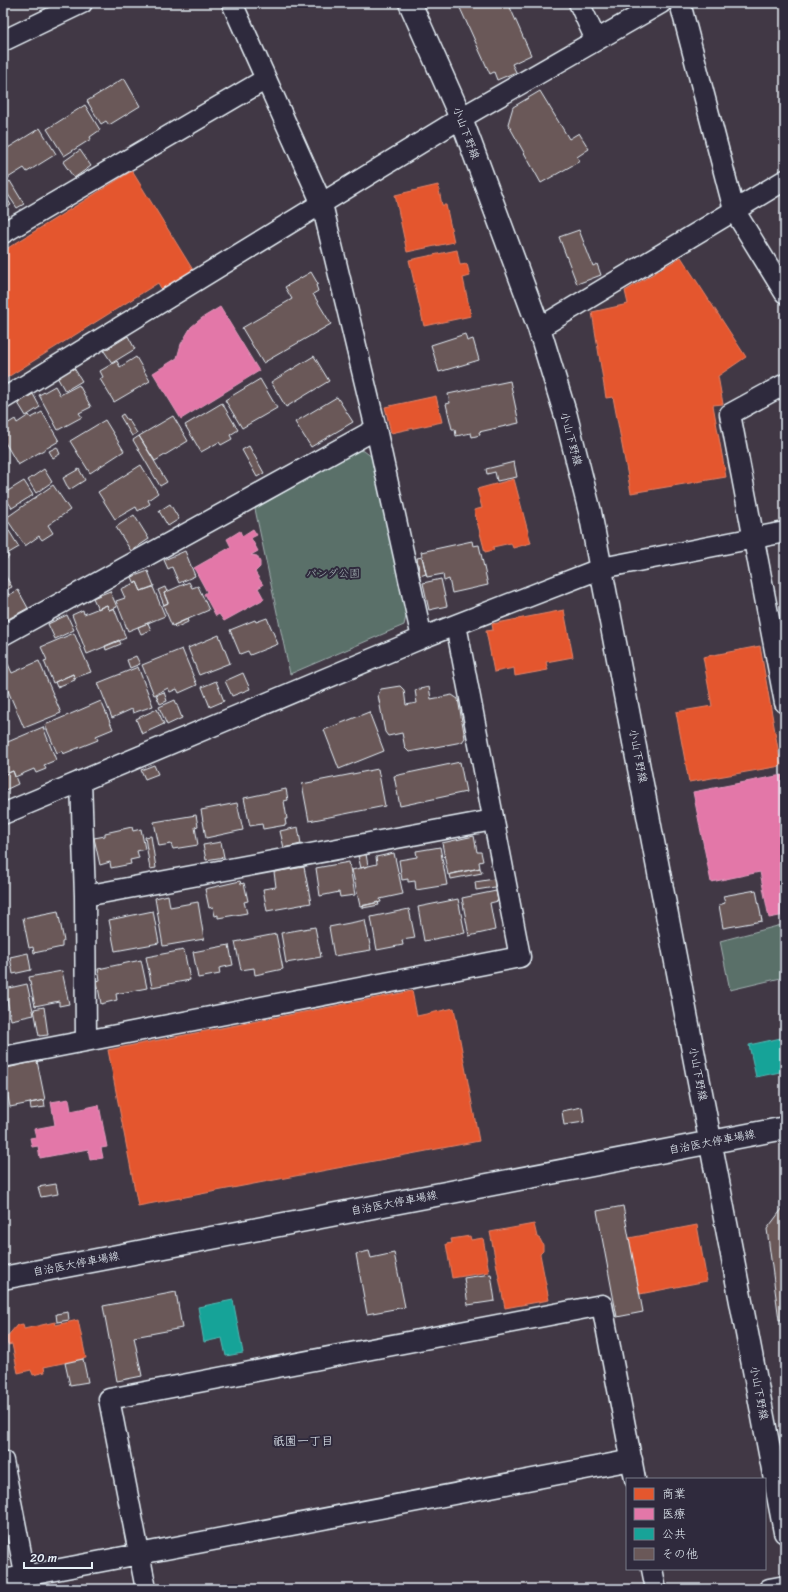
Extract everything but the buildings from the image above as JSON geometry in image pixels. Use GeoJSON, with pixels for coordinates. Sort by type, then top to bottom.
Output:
{"type":"FeatureCollection","features":[{"type":"Feature","properties":{"kind":"main road","name":"小山下野線"},"geometry":{"type":"LineString","coordinates":[[410,3],[461,118],[539,328],[566,416],[590,512],[602,568],[785,1532]]}},
{"type":"Feature","properties":{"kind":"main road","name":"自治医大停車場線"},"geometry":{"type":"LineString","coordinates":[[3,1278],[785,1128]]}},
{"type":"Feature","properties":{"kind":"street"},"geometry":{"type":"LineString","coordinates":[[3,41],[82,3]]}},
{"type":"Feature","properties":{"kind":"street"},"geometry":{"type":"LineString","coordinates":[[232,3],[322,204],[376,429],[422,638]]}},
{"type":"Feature","properties":{"kind":"street"},"geometry":{"type":"LineString","coordinates":[[579,3],[596,40]]}},
{"type":"Feature","properties":{"kind":"street"},"geometry":{"type":"LineString","coordinates":[[3,399],[461,118],[661,3]]}},
{"type":"Feature","properties":{"kind":"street"},"geometry":{"type":"LineString","coordinates":[[680,3],[734,210],[785,293]]}},
{"type":"Feature","properties":{"kind":"street"},"geometry":{"type":"LineString","coordinates":[[3,233],[266,79]]}},
{"type":"Feature","properties":{"kind":"street"},"geometry":{"type":"LineString","coordinates":[[539,328],[785,180]]}},
{"type":"Feature","properties":{"kind":"street"},"geometry":{"type":"LineString","coordinates":[[785,384],[730,414],[783,677],[785,703]]}},
{"type":"Feature","properties":{"kind":"street"},"geometry":{"type":"LineString","coordinates":[[3,634],[376,429]]}},
{"type":"Feature","properties":{"kind":"street"},"geometry":{"type":"LineString","coordinates":[[3,814],[422,638],[602,568],[785,532]]}},
{"type":"Feature","properties":{"kind":"street"},"geometry":{"type":"LineString","coordinates":[[3,1057],[520,957],[456,625]]}},
{"type":"Feature","properties":{"kind":"street"},"geometry":{"type":"LineString","coordinates":[[81,781],[85,896],[86,1040]]}},
{"type":"Feature","properties":{"kind":"street"},"geometry":{"type":"LineString","coordinates":[[85,896],[493,820]]}},
{"type":"Feature","properties":{"kind":"street"},"geometry":{"type":"LineString","coordinates":[[3,1580],[27,1582],[140,1554],[634,1470],[602,1305],[109,1399],[140,1554],[146,1589]]}},
{"type":"Feature","properties":{"kind":"street"},"geometry":{"type":"LineString","coordinates":[[3,1461],[27,1582]]}},
{"type":"Feature","properties":{"kind":"street"},"geometry":{"type":"LineString","coordinates":[[652,1570],[656,1589]]}},
{"type":"Feature","properties":{"kind":"street"},"geometry":{"type":"LineString","coordinates":[[769,1589],[785,1586]]}},
{"type":"Feature","properties":{"kind":"green space","name":"パンダ公園"},"geometry":{"type":"Polygon","coordinates":[[[356,450],[364,451],[372,457],[407,612],[404,625],[290,674],[255,509],[356,450]]]}},
{"type":"Feature","properties":{"kind":"green space"},"geometry":{"type":"Polygon","coordinates":[[[785,924],[785,977],[730,990],[720,941],[785,924]]]}},
{"type":"Feature","properties":{"kind":"district","name":"祇園一丁目"},"geometry":{"type":"Point","coordinates":[303,1441]}}]}
